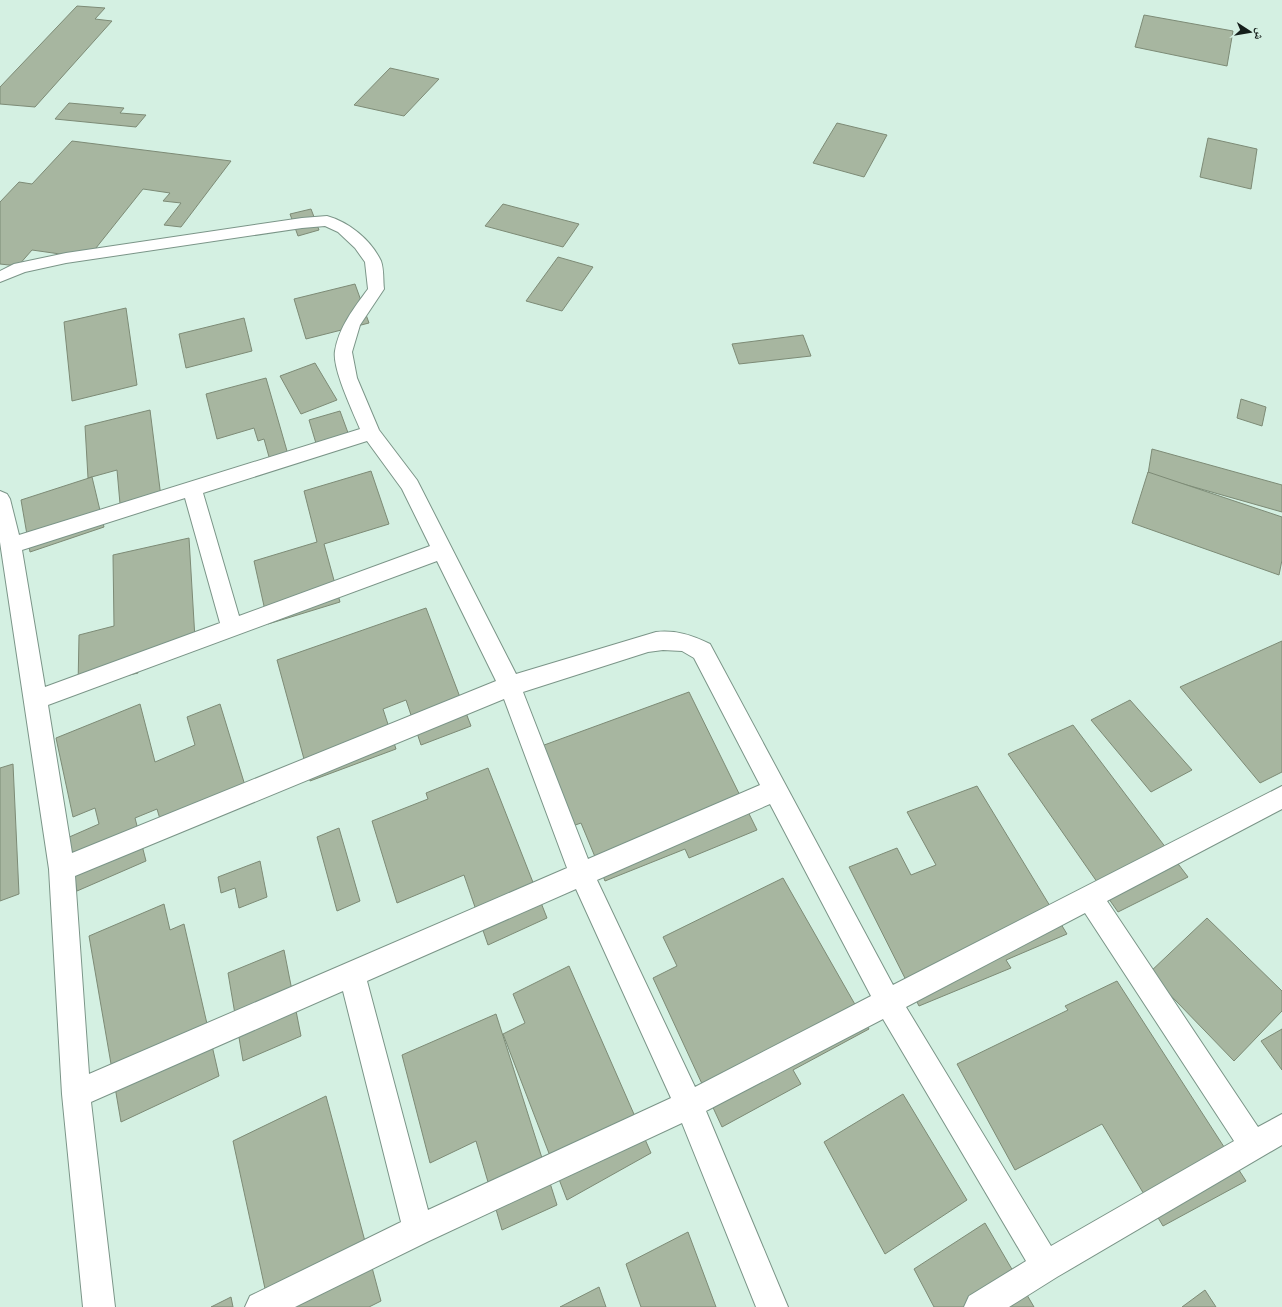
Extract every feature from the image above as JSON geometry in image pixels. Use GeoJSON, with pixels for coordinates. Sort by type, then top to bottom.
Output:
{"type":"FeatureCollection","features":[{"type":"Feature","properties":{"kind":"street"},"geometry":{"type":"LineString","coordinates":[[0,277],[20,268],[66,258],[302,223],[327,221],[344,229],[361,244],[373,262],[376,288],[352,324],[343,352],[348,378],[371,433],[410,485],[510,686],[582,875],[689,1105],[772,1307]]}},
{"type":"Feature","properties":{"kind":"street"},"geometry":{"type":"LineString","coordinates":[[11,545],[371,433]]}},
{"type":"Feature","properties":{"kind":"street"},"geometry":{"type":"LineString","coordinates":[[192,488],[232,628]]}},
{"type":"Feature","properties":{"kind":"street"},"geometry":{"type":"LineString","coordinates":[[0,499],[11,545],[62,869],[76,1094],[98,1307]]}},
{"type":"Feature","properties":{"kind":"street"},"geometry":{"type":"LineString","coordinates":[[35,700],[443,550]]}},
{"type":"Feature","properties":{"kind":"street"},"geometry":{"type":"LineString","coordinates":[[62,869],[510,686],[648,643],[668,640],[688,643],[702,651],[888,1002],[1046,1266]]}},
{"type":"Feature","properties":{"kind":"street"},"geometry":{"type":"LineString","coordinates":[[76,1094],[775,790]]}},
{"type":"Feature","properties":{"kind":"street"},"geometry":{"type":"LineString","coordinates":[[261,1307],[418,1230],[689,1105],[1282,797]]}},
{"type":"Feature","properties":{"kind":"street"},"geometry":{"type":"LineString","coordinates":[[1089,897],[1254,1146]]}},
{"type":"Feature","properties":{"kind":"street"},"geometry":{"type":"LineString","coordinates":[[352,975],[418,1230]]}},
{"type":"Feature","properties":{"kind":"street"},"geometry":{"type":"LineString","coordinates":[[980,1307],[1046,1266],[1254,1146],[1282,1128]]}},
{"type":"Feature","properties":{"kind":"building"},"geometry":{"type":"Polygon","coordinates":[[[77,6],[105,8],[95,19],[112,21],[35,107],[0,104],[0,87],[77,6]]]}},
{"type":"Feature","properties":{"kind":"building"},"geometry":{"type":"Polygon","coordinates":[[[1144,15],[1233,31],[1227,66],[1135,47],[1144,15]]]}},
{"type":"Feature","properties":{"kind":"building"},"geometry":{"type":"Polygon","coordinates":[[[390,68],[439,79],[404,116],[354,105],[390,68]]]}},
{"type":"Feature","properties":{"kind":"building"},"geometry":{"type":"Polygon","coordinates":[[[69,103],[124,108],[120,113],[146,115],[136,127],[55,119],[69,103]]]}},
{"type":"Feature","properties":{"kind":"building"},"geometry":{"type":"Polygon","coordinates":[[[837,123],[887,135],[864,177],[813,163],[837,123]]]}},
{"type":"Feature","properties":{"kind":"building"},"geometry":{"type":"Polygon","coordinates":[[[1208,138],[1257,149],[1251,189],[1200,177],[1208,138]]]}},
{"type":"Feature","properties":{"kind":"building"},"geometry":{"type":"Polygon","coordinates":[[[72,141],[231,161],[181,227],[164,225],[181,203],[163,201],[170,193],[143,189],[88,258],[32,250],[18,266],[0,264],[0,202],[19,182],[32,184],[72,141]]]}},
{"type":"Feature","properties":{"kind":"building"},"geometry":{"type":"Polygon","coordinates":[[[503,204],[579,224],[563,247],[485,226],[503,204]]]}},
{"type":"Feature","properties":{"kind":"building"},"geometry":{"type":"Polygon","coordinates":[[[311,209],[319,230],[298,236],[290,214],[311,209]]]}},
{"type":"Feature","properties":{"kind":"building"},"geometry":{"type":"Polygon","coordinates":[[[558,257],[593,267],[562,311],[526,301],[558,257]]]}},
{"type":"Feature","properties":{"kind":"building"},"geometry":{"type":"Polygon","coordinates":[[[355,284],[369,323],[306,339],[294,299],[355,284]]]}},
{"type":"Feature","properties":{"kind":"building"},"geometry":{"type":"Polygon","coordinates":[[[126,308],[137,385],[72,401],[64,322],[126,308]]]}},
{"type":"Feature","properties":{"kind":"building"},"geometry":{"type":"Polygon","coordinates":[[[244,318],[252,351],[186,368],[179,334],[244,318]]]}},
{"type":"Feature","properties":{"kind":"building"},"geometry":{"type":"Polygon","coordinates":[[[803,335],[811,356],[739,364],[732,344],[803,335]]]}},
{"type":"Feature","properties":{"kind":"building"},"geometry":{"type":"Polygon","coordinates":[[[315,363],[337,400],[301,414],[280,376],[315,363]]]}},
{"type":"Feature","properties":{"kind":"building"},"geometry":{"type":"Polygon","coordinates":[[[266,378],[289,458],[271,464],[264,439],[258,441],[254,428],[217,439],[206,394],[266,378]]]}},
{"type":"Feature","properties":{"kind":"building"},"geometry":{"type":"Polygon","coordinates":[[[1241,399],[1266,407],[1262,426],[1237,418],[1241,399]]]}},
{"type":"Feature","properties":{"kind":"building"},"geometry":{"type":"Polygon","coordinates":[[[150,410],[162,505],[121,515],[117,470],[88,478],[85,426],[150,410]]]}},
{"type":"Feature","properties":{"kind":"building"},"geometry":{"type":"Polygon","coordinates":[[[340,411],[351,441],[318,450],[309,420],[340,411]]]}},
{"type":"Feature","properties":{"kind":"building"},"geometry":{"type":"Polygon","coordinates":[[[1152,449],[1282,485],[1282,512],[1148,474],[1152,449]]]}},
{"type":"Feature","properties":{"kind":"building"},"geometry":{"type":"Polygon","coordinates":[[[371,471],[389,524],[324,544],[340,602],[268,624],[254,561],[317,542],[304,491],[371,471]]]}},
{"type":"Feature","properties":{"kind":"building"},"geometry":{"type":"Polygon","coordinates":[[[1148,472],[1282,517],[1282,560],[1279,575],[1132,523],[1148,472]]]}},
{"type":"Feature","properties":{"kind":"building"},"geometry":{"type":"Polygon","coordinates":[[[92,477],[104,527],[30,552],[21,500],[92,477]]]}},
{"type":"Feature","properties":{"kind":"building"},"geometry":{"type":"Polygon","coordinates":[[[189,538],[195,639],[138,665],[138,673],[78,687],[79,635],[114,626],[113,555],[189,538]]]}},
{"type":"Feature","properties":{"kind":"building"},"geometry":{"type":"Polygon","coordinates":[[[426,608],[471,726],[421,745],[406,700],[383,709],[396,749],[310,781],[277,660],[426,608]]]}},
{"type":"Feature","properties":{"kind":"building"},"geometry":{"type":"Polygon","coordinates":[[[1282,641],[1282,772],[1260,783],[1180,687],[1282,641]]]}},
{"type":"Feature","properties":{"kind":"building"},"geometry":{"type":"Polygon","coordinates":[[[689,692],[757,830],[689,858],[685,849],[605,881],[581,823],[567,828],[536,748],[689,692]]]}},
{"type":"Feature","properties":{"kind":"building"},"geometry":{"type":"Polygon","coordinates":[[[1130,700],[1192,770],[1151,792],[1091,720],[1130,700]]]}},
{"type":"Feature","properties":{"kind":"building"},"geometry":{"type":"Polygon","coordinates":[[[140,704],[155,762],[195,745],[187,717],[220,704],[247,792],[163,829],[157,809],[135,818],[146,861],[77,891],[67,838],[99,824],[95,808],[73,817],[56,738],[140,704]]]}},
{"type":"Feature","properties":{"kind":"building"},"geometry":{"type":"Polygon","coordinates":[[[1073,725],[1188,877],[1118,912],[1008,754],[1073,725]]]}},
{"type":"Feature","properties":{"kind":"building"},"geometry":{"type":"Polygon","coordinates":[[[13,764],[19,894],[0,901],[0,768],[13,764]]]}},
{"type":"Feature","properties":{"kind":"building"},"geometry":{"type":"Polygon","coordinates":[[[488,768],[547,918],[488,945],[464,875],[397,903],[372,821],[428,799],[426,793],[488,768]]]}},
{"type":"Feature","properties":{"kind":"building"},"geometry":{"type":"Polygon","coordinates":[[[977,786],[1067,934],[1006,960],[1011,968],[919,1006],[849,867],[897,848],[911,875],[936,865],[907,812],[977,786]]]}},
{"type":"Feature","properties":{"kind":"building"},"geometry":{"type":"Polygon","coordinates":[[[339,828],[360,901],[337,911],[317,837],[339,828]]]}},
{"type":"Feature","properties":{"kind":"building"},"geometry":{"type":"Polygon","coordinates":[[[260,861],[267,897],[239,908],[235,888],[221,893],[218,877],[260,861]]]}},
{"type":"Feature","properties":{"kind":"building"},"geometry":{"type":"Polygon","coordinates":[[[783,878],[869,1029],[793,1070],[801,1084],[722,1127],[653,978],[677,966],[663,937],[783,878]]]}},
{"type":"Feature","properties":{"kind":"building"},"geometry":{"type":"Polygon","coordinates":[[[164,904],[170,930],[184,924],[219,1076],[121,1122],[89,936],[164,904]]]}},
{"type":"Feature","properties":{"kind":"building"},"geometry":{"type":"Polygon","coordinates":[[[1207,918],[1282,991],[1282,1011],[1234,1061],[1149,973],[1207,918]]]}},
{"type":"Feature","properties":{"kind":"building"},"geometry":{"type":"Polygon","coordinates":[[[284,950],[301,1036],[243,1061],[228,973],[284,950]]]}},
{"type":"Feature","properties":{"kind":"building"},"geometry":{"type":"Polygon","coordinates":[[[569,966],[651,1153],[567,1200],[503,1034],[525,1023],[513,994],[569,966]]]}},
{"type":"Feature","properties":{"kind":"building"},"geometry":{"type":"Polygon","coordinates":[[[1117,981],[1246,1181],[1163,1226],[1102,1124],[1015,1170],[957,1064],[1068,1010],[1065,1006],[1117,981]]]}},
{"type":"Feature","properties":{"kind":"building"},"geometry":{"type":"Polygon","coordinates":[[[496,1014],[557,1205],[502,1230],[476,1141],[430,1163],[402,1055],[496,1014]]]}},
{"type":"Feature","properties":{"kind":"building"},"geometry":{"type":"Polygon","coordinates":[[[1282,1029],[1282,1070],[1261,1041],[1282,1029]]]}},
{"type":"Feature","properties":{"kind":"building"},"geometry":{"type":"Polygon","coordinates":[[[903,1094],[967,1200],[885,1254],[824,1142],[903,1094]]]}},
{"type":"Feature","properties":{"kind":"building"},"geometry":{"type":"Polygon","coordinates":[[[326,1096],[381,1301],[369,1307],[269,1307],[233,1141],[326,1096]]]}},
{"type":"Feature","properties":{"kind":"building"},"geometry":{"type":"Polygon","coordinates":[[[985,1223],[1034,1307],[934,1307],[914,1269],[985,1223]]]}},
{"type":"Feature","properties":{"kind":"building"},"geometry":{"type":"Polygon","coordinates":[[[688,1232],[716,1307],[641,1307],[626,1264],[688,1232]]]}},
{"type":"Feature","properties":{"kind":"building"},"geometry":{"type":"Polygon","coordinates":[[[599,1287],[606,1307],[560,1307],[599,1287]]]}},
{"type":"Feature","properties":{"kind":"building"},"geometry":{"type":"Polygon","coordinates":[[[1205,1290],[1216,1307],[1182,1307],[1205,1290]]]}},
{"type":"Feature","properties":{"kind":"building"},"geometry":{"type":"Polygon","coordinates":[[[231,1297],[233,1307],[211,1307],[231,1297]]]}}]}
